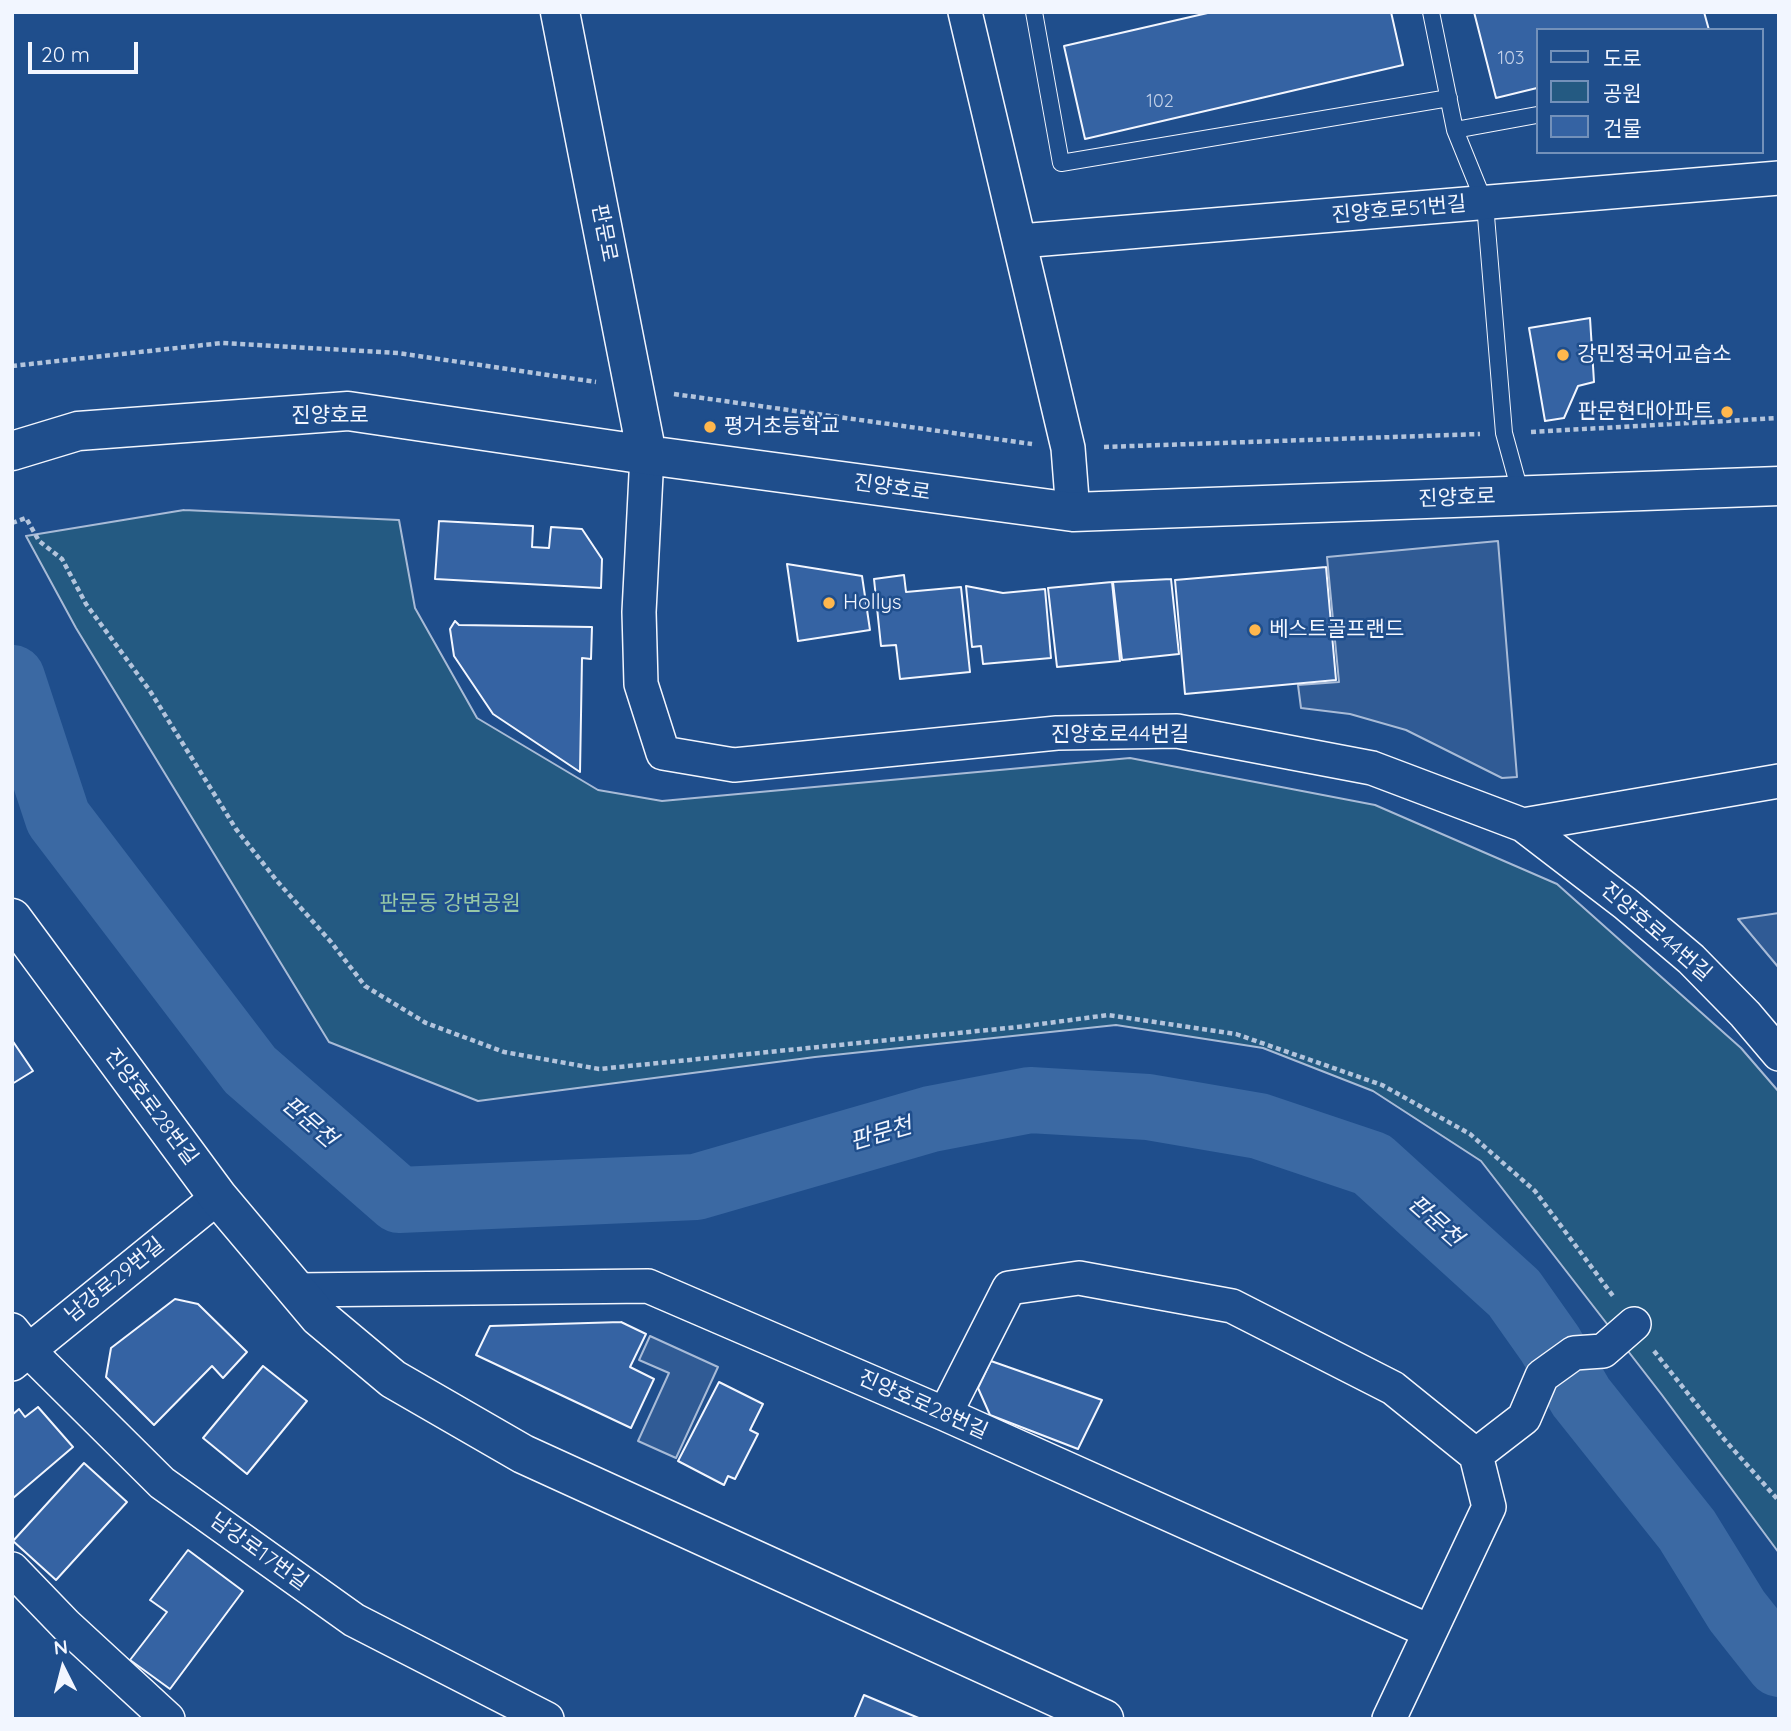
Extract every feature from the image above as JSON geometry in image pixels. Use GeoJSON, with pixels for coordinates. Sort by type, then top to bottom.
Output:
{"type":"FeatureCollection","features":[{"type":"Feature","properties":{"kind":"street","name":"판문로"},"geometry":{"type":"LineString","coordinates":[[561,12],[647,455]]}},
{"type":"Feature","properties":{"kind":"street"},"geometry":{"type":"LineString","coordinates":[[965,12],[1068,449],[1073,512]]}},
{"type":"Feature","properties":{"kind":"street","name":"진양호로51번길"},"geometry":{"type":"LineString","coordinates":[[1020,241],[1779,178]]}},
{"type":"Feature","properties":{"kind":"street","name":"진양호로"},"geometry":{"type":"LineString","coordinates":[[12,451],[78,430],[348,411],[647,455],[1073,512],[1779,486]]}},
{"type":"Feature","properties":{"kind":"street","name":"진양호로44번길"},"geometry":{"type":"LineString","coordinates":[[647,455],[639,612],[641,684],[663,753],[734,765],[1057,733],[1177,731],[1372,768],[1523,825],[1691,958],[1779,1054]]}},
{"type":"Feature","properties":{"kind":"street"},"geometry":{"type":"LineString","coordinates":[[1523,825],[1779,781]]}},
{"type":"Feature","properties":{"kind":"street","name":"진양호로28번길"},"geometry":{"type":"LineString","coordinates":[[12,918],[218,1197],[319,1317],[393,1379],[523,1454],[1104,1719]]}},
{"type":"Feature","properties":{"kind":"street","name":"남강로29번길"},"geometry":{"type":"LineString","coordinates":[[18,1348],[218,1197]]}},
{"type":"Feature","properties":{"kind":"street"},"geometry":{"type":"LineString","coordinates":[[945,1414],[1009,1288],[1079,1278],[1231,1306],[1393,1388],[1476,1455],[1489,1507],[1389,1719]]}},
{"type":"Feature","properties":{"kind":"street","name":"진양호로28번길"},"geometry":{"type":"LineString","coordinates":[[296,1290],[648,1286],[945,1414],[1429,1631]]}},
{"type":"Feature","properties":{"kind":"street"},"geometry":{"type":"LineString","coordinates":[[1476,1455],[1524,1418],[1542,1376],[1574,1353],[1603,1351],[1634,1324]]}},
{"type":"Feature","properties":{"kind":"street","name":"남강로17번길"},"geometry":{"type":"LineString","coordinates":[[18,1348],[162,1483],[354,1620],[547,1719]]}},
{"type":"Feature","properties":{"kind":"street"},"geometry":{"type":"LineString","coordinates":[[12,1569],[66,1625],[168,1719]]}},
{"type":"Feature","properties":{"kind":"lane"},"geometry":{"type":"LineString","coordinates":[[1034,12],[1061,163],[1449,98]]}},
{"type":"Feature","properties":{"kind":"lane"},"geometry":{"type":"LineString","coordinates":[[1431,12],[1455,130],[1485,204],[1504,433],[1521,495]]}},
{"type":"Feature","properties":{"kind":"lane"},"geometry":{"type":"LineString","coordinates":[[1455,130],[1536,115]]}},
{"type":"Feature","properties":{"kind":"path"},"geometry":{"type":"LineString","coordinates":[[12,366],[222,343],[398,354],[1068,449],[1504,433],[1779,418]]}},
{"type":"Feature","properties":{"kind":"path"},"geometry":{"type":"LineString","coordinates":[[12,523],[26,518],[39,541],[62,559],[86,604],[150,691],[236,829],[277,881],[331,942],[365,986],[426,1023],[504,1052],[599,1069],[922,1038],[1108,1015],[1236,1034],[1382,1085],[1470,1134],[1535,1191],[1724,1439],[1779,1501]]}},
{"type":"Feature","properties":{"kind":"green space","name":"판문동 강변공원"},"geometry":{"type":"Polygon","coordinates":[[[184,510],[399,520],[415,608],[477,718],[598,790],[662,801],[1130,758],[1375,805],[1557,884],[1741,1048],[1779,1092],[1779,1553],[1662,1395],[1481,1161],[1373,1091],[1263,1048],[1116,1025],[815,1057],[478,1101],[329,1042],[76,628],[26,536],[184,510]]]}},
{"type":"Feature","properties":{"kind":"shaded area"},"geometry":{"type":"Polygon","coordinates":[[[1498,541],[1517,777],[1502,778],[1406,730],[1350,714],[1301,708],[1298,685],[1339,682],[1327,557],[1498,541]]]}},
{"type":"Feature","properties":{"kind":"shaded area"},"geometry":{"type":"Polygon","coordinates":[[[1779,913],[1779,968],[1738,919],[1779,913]]]}},
{"type":"Feature","properties":{"kind":"shaded area"},"geometry":{"type":"Polygon","coordinates":[[[650,1336],[718,1367],[676,1458],[638,1441],[669,1373],[639,1360],[650,1336]]]}},
{"type":"Feature","properties":{"kind":"building"},"geometry":{"type":"Polygon","coordinates":[[[1212,12],[1391,12],[1403,65],[1085,139],[1064,46],[1212,12]]]}},
{"type":"Feature","properties":{"kind":"building"},"geometry":{"type":"Polygon","coordinates":[[[1474,12],[1704,12],[1708,28],[1536,28],[1536,88],[1496,98],[1474,12]]]}},
{"type":"Feature","properties":{"kind":"building","name":"강민정국어교습소"},"geometry":{"type":"Polygon","coordinates":[[[1590,318],[1594,382],[1578,386],[1564,418],[1545,421],[1529,328],[1590,318]]]}},
{"type":"Feature","properties":{"kind":"building"},"geometry":{"type":"Polygon","coordinates":[[[439,521],[533,526],[532,547],[549,548],[551,527],[582,529],[602,559],[601,588],[435,579],[439,521]]]}},
{"type":"Feature","properties":{"kind":"building","name":"Hollys"},"geometry":{"type":"Polygon","coordinates":[[[787,564],[862,576],[870,630],[798,641],[787,564]]]}},
{"type":"Feature","properties":{"kind":"building","name":"베스트골프랜드"},"geometry":{"type":"Polygon","coordinates":[[[1326,567],[1336,680],[1185,694],[1175,580],[1326,567]]]}},
{"type":"Feature","properties":{"kind":"building"},"geometry":{"type":"Polygon","coordinates":[[[904,575],[906,592],[961,587],[970,672],[900,679],[896,645],[881,646],[874,579],[904,575]]]}},
{"type":"Feature","properties":{"kind":"building"},"geometry":{"type":"Polygon","coordinates":[[[1171,579],[1179,654],[1122,660],[1113,582],[1171,579]]]}},
{"type":"Feature","properties":{"kind":"building"},"geometry":{"type":"Polygon","coordinates":[[[1112,582],[1120,661],[1057,667],[1048,588],[1112,582]]]}},
{"type":"Feature","properties":{"kind":"building"},"geometry":{"type":"Polygon","coordinates":[[[966,586],[1003,593],[1045,589],[1051,658],[983,664],[981,646],[972,647],[966,586]]]}},
{"type":"Feature","properties":{"kind":"building"},"geometry":{"type":"Polygon","coordinates":[[[455,621],[459,625],[592,627],[591,659],[582,658],[580,772],[493,714],[454,656],[450,629],[455,621]]]}},
{"type":"Feature","properties":{"kind":"building"},"geometry":{"type":"Polygon","coordinates":[[[12,1040],[33,1071],[12,1084],[12,1040]]]}},
{"type":"Feature","properties":{"kind":"building"},"geometry":{"type":"Polygon","coordinates":[[[175,1299],[198,1304],[247,1352],[223,1378],[212,1366],[154,1425],[106,1377],[111,1348],[175,1299]]]}},
{"type":"Feature","properties":{"kind":"building"},"geometry":{"type":"Polygon","coordinates":[[[621,1322],[646,1334],[630,1367],[654,1379],[631,1428],[476,1355],[490,1326],[621,1322]]]}},
{"type":"Feature","properties":{"kind":"building"},"geometry":{"type":"Polygon","coordinates":[[[991,1361],[1102,1400],[1078,1449],[990,1415],[978,1388],[991,1361]]]}},
{"type":"Feature","properties":{"kind":"building"},"geometry":{"type":"Polygon","coordinates":[[[263,1366],[307,1401],[247,1474],[203,1438],[263,1366]]]}},
{"type":"Feature","properties":{"kind":"building"},"geometry":{"type":"Polygon","coordinates":[[[719,1382],[763,1404],[750,1430],[758,1434],[735,1479],[728,1476],[724,1485],[678,1461],[719,1382]]]}},
{"type":"Feature","properties":{"kind":"building"},"geometry":{"type":"Polygon","coordinates":[[[38,1407],[73,1447],[12,1499],[12,1415],[19,1409],[25,1417],[38,1407]]]}},
{"type":"Feature","properties":{"kind":"building"},"geometry":{"type":"Polygon","coordinates":[[[84,1463],[127,1502],[56,1580],[13,1541],[84,1463]]]}},
{"type":"Feature","properties":{"kind":"building"},"geometry":{"type":"Polygon","coordinates":[[[188,1550],[243,1591],[170,1689],[130,1660],[167,1612],[150,1600],[188,1550]]]}},
{"type":"Feature","properties":{"kind":"building"},"geometry":{"type":"Polygon","coordinates":[[[864,1695],[921,1719],[854,1719],[864,1695]]]}},
{"type":"Feature","properties":{"kind":"waterway","name":"판문천"},"geometry":{"type":"LineString","coordinates":[[12,678],[58,818],[250,1070],[399,1200],[696,1187],[931,1119],[1030,1100],[1148,1107],[1259,1126],[1372,1164],[1514,1293],[1550,1344],[1581,1397],[1687,1530],[1737,1611],[1779,1664]]}},
{"type":"Feature","properties":{"kind":"place","name":"강민정국어교습소"},"geometry":{"type":"Point","coordinates":[1563,355]}},
{"type":"Feature","properties":{"kind":"place","name":"판문현대아파트"},"geometry":{"type":"Point","coordinates":[1727,412]}},
{"type":"Feature","properties":{"kind":"place","name":"평거초등학교"},"geometry":{"type":"Point","coordinates":[710,427]}},
{"type":"Feature","properties":{"kind":"place","name":"Hollys"},"geometry":{"type":"Point","coordinates":[829,603]}},
{"type":"Feature","properties":{"kind":"place","name":"베스트골프랜드"},"geometry":{"type":"Point","coordinates":[1255,630]}}]}
